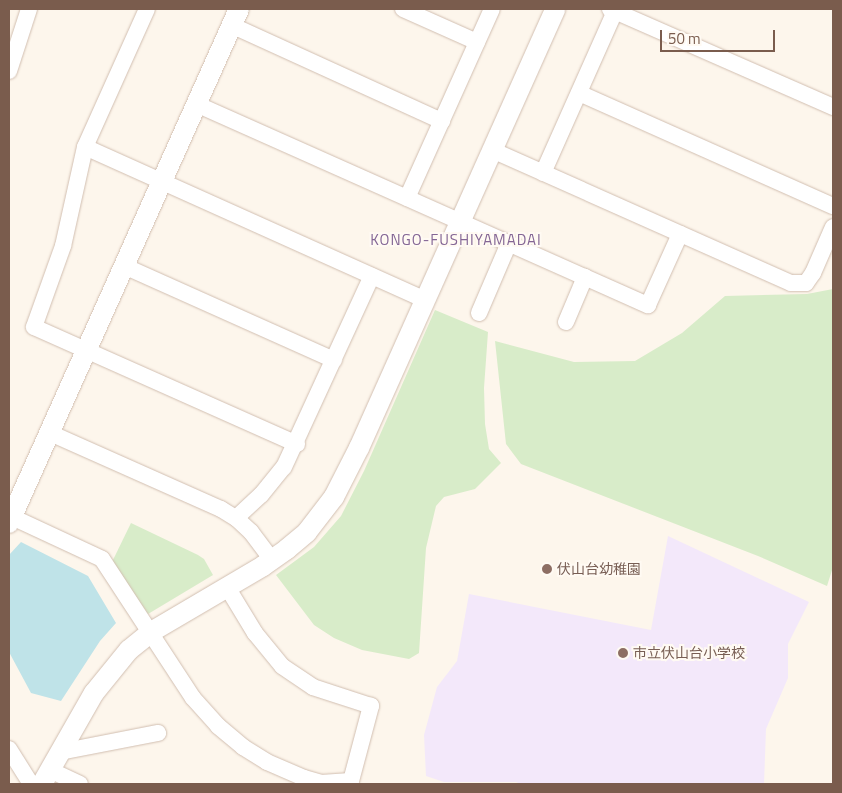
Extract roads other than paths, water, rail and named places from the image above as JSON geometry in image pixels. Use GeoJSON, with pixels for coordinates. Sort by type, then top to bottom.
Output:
{"type":"FeatureCollection","features":[{"type":"Feature","properties":{"kind":"street"},"geometry":{"type":"LineString","coordinates":[[9,71],[16,28],[30,9]]}},
{"type":"Feature","properties":{"kind":"street"},"geometry":{"type":"LineString","coordinates":[[147,9],[85,148],[63,246],[34,326],[297,444]]}},
{"type":"Feature","properties":{"kind":"street"},"geometry":{"type":"LineString","coordinates":[[403,9],[477,42]]}},
{"type":"Feature","properties":{"kind":"street"},"geometry":{"type":"LineString","coordinates":[[407,198],[492,9]]}},
{"type":"Feature","properties":{"kind":"street"},"geometry":{"type":"LineString","coordinates":[[80,784],[46,777],[104,678],[129,650],[150,633],[272,560],[307,532],[334,497],[359,448],[555,9]]}},
{"type":"Feature","properties":{"kind":"street"},"geometry":{"type":"LineString","coordinates":[[544,173],[613,10],[833,106]]}},
{"type":"Feature","properties":{"kind":"street"},"geometry":{"type":"LineString","coordinates":[[227,587],[255,633],[282,666],[313,687],[371,706],[351,781],[321,783],[304,778],[267,762],[243,747],[218,726],[192,698],[102,559],[10,520],[235,17],[442,121]]}},
{"type":"Feature","properties":{"kind":"street"},"geometry":{"type":"LineString","coordinates":[[579,93],[833,206]]}},
{"type":"Feature","properties":{"kind":"street"},"geometry":{"type":"LineString","coordinates":[[196,104],[648,305],[680,234]]}},
{"type":"Feature","properties":{"kind":"street"},"geometry":{"type":"LineString","coordinates":[[85,148],[425,300]]}},
{"type":"Feature","properties":{"kind":"street"},"geometry":{"type":"LineString","coordinates":[[492,150],[790,283],[806,283],[813,273],[833,227]]}},
{"type":"Feature","properties":{"kind":"street"},"geometry":{"type":"LineString","coordinates":[[478,313],[509,244]]}},
{"type":"Feature","properties":{"kind":"street"},"geometry":{"type":"LineString","coordinates":[[124,266],[334,360]]}},
{"type":"Feature","properties":{"kind":"street"},"geometry":{"type":"LineString","coordinates":[[236,518],[273,482],[297,444],[372,276]]}},
{"type":"Feature","properties":{"kind":"street"},"geometry":{"type":"LineString","coordinates":[[566,322],[585,277]]}},
{"type":"Feature","properties":{"kind":"street"},"geometry":{"type":"LineString","coordinates":[[50,433],[236,518],[251,532],[272,560]]}},
{"type":"Feature","properties":{"kind":"street"},"geometry":{"type":"LineString","coordinates":[[60,752],[158,733]]}},
{"type":"Feature","properties":{"kind":"street"},"geometry":{"type":"LineString","coordinates":[[9,748],[31,784]]}},
{"type":"Feature","properties":{"kind":"water"},"geometry":{"type":"Polygon","coordinates":[[[21,542],[88,576],[116,623],[100,641],[61,701],[31,693],[9,652],[9,555],[21,542]]]}},
{"type":"Feature","properties":{"kind":"place","name":"伏山台幼稚園"},"geometry":{"type":"Point","coordinates":[547,569]}},
{"type":"Feature","properties":{"kind":"place","name":"市立伏山台小学校"},"geometry":{"type":"Point","coordinates":[623,653]}},
{"type":"Feature","properties":{"kind":"district","name":"KONGO-FUSHIYAMADAI"},"geometry":{"type":"Point","coordinates":[456,240]}}]}
